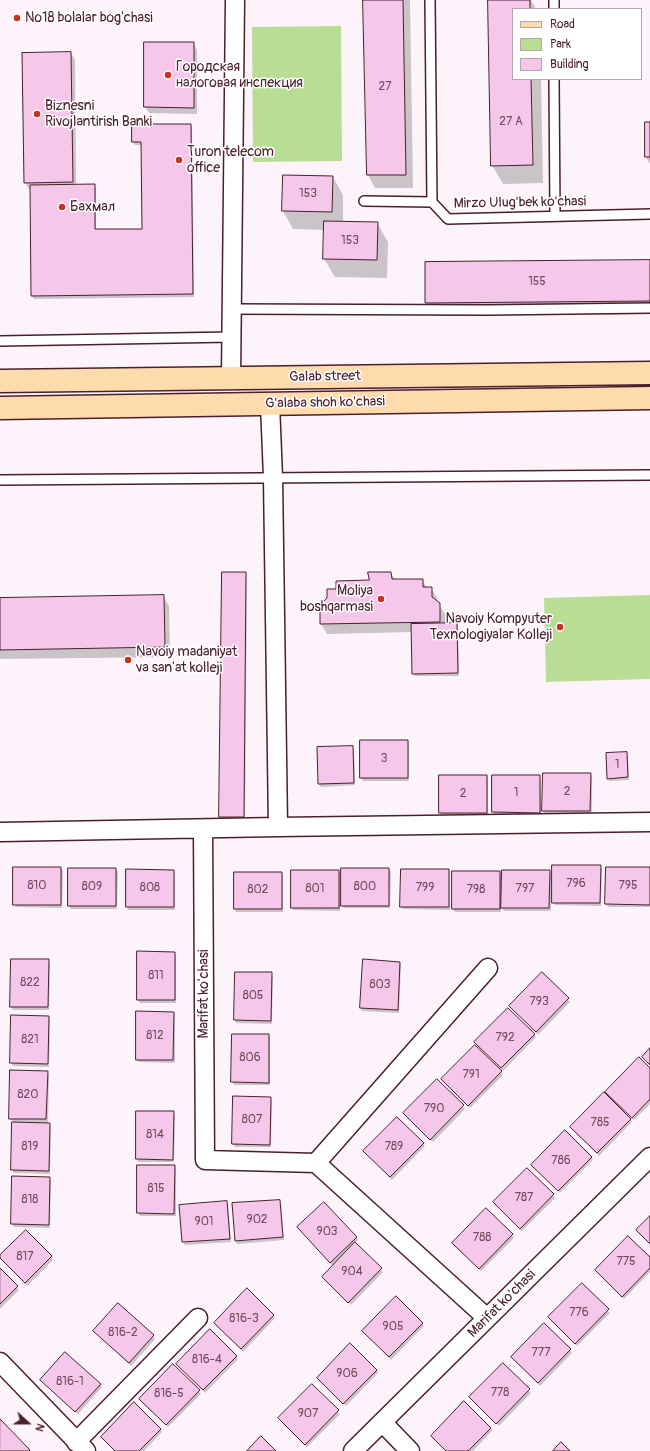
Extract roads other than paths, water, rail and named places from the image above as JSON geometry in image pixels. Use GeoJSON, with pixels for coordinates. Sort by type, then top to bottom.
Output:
{"type":"FeatureCollection","features":[{"type":"Feature","properties":{"kind":"main road","name":"Galab street"},"geometry":{"type":"LineString","coordinates":[[0,381],[650,373]]}},
{"type":"Feature","properties":{"kind":"main road","name":"G'alaba shoh ko'chasi"},"geometry":{"type":"LineString","coordinates":[[0,408],[650,398]]}},
{"type":"Feature","properties":{"kind":"street"},"geometry":{"type":"LineString","coordinates":[[231,378],[234,0]]}},
{"type":"Feature","properties":{"kind":"street"},"geometry":{"type":"LineString","coordinates":[[270,404],[273,477],[278,827]]}},
{"type":"Feature","properties":{"kind":"street"},"geometry":{"type":"LineString","coordinates":[[0,832],[650,822]]}},
{"type":"Feature","properties":{"kind":"street","name":"Marifat ko'chasi"},"geometry":{"type":"LineString","coordinates":[[203,828],[205,1160],[316,1163]]}},
{"type":"Feature","properties":{"kind":"street"},"geometry":{"type":"LineString","coordinates":[[487,1318],[316,1163],[488,968]]}},
{"type":"Feature","properties":{"kind":"street","name":"Marifat ko'chasi"},"geometry":{"type":"LineString","coordinates":[[353,1451],[650,1157]]}},
{"type":"Feature","properties":{"kind":"street"},"geometry":{"type":"LineString","coordinates":[[0,1362],[81,1446],[198,1318]]}},
{"type":"Feature","properties":{"kind":"street"},"geometry":{"type":"LineString","coordinates":[[382,1422],[410,1451]]}},
{"type":"Feature","properties":{"kind":"lane"},"geometry":{"type":"LineString","coordinates":[[364,201],[432,202],[430,0]]}},
{"type":"Feature","properties":{"kind":"lane"},"geometry":{"type":"LineString","coordinates":[[554,80],[555,216]]}},
{"type":"Feature","properties":{"kind":"lane","name":"Mirzo Ulug'bek ko'chasi"},"geometry":{"type":"LineString","coordinates":[[432,202],[448,219],[650,214]]}},
{"type":"Feature","properties":{"kind":"lane"},"geometry":{"type":"LineString","coordinates":[[232,309],[488,310],[650,308]]}},
{"type":"Feature","properties":{"kind":"lane"},"geometry":{"type":"LineString","coordinates":[[0,341],[232,337]]}},
{"type":"Feature","properties":{"kind":"lane"},"geometry":{"type":"LineString","coordinates":[[0,480],[650,475]]}},
{"type":"Feature","properties":{"kind":"place","name":"№18 bolalar bog'chasi"},"geometry":{"type":"Point","coordinates":[17,18]}},
{"type":"Feature","properties":{"kind":"place","name":"Городская налоговая инспекция"},"geometry":{"type":"Point","coordinates":[168,75]}},
{"type":"Feature","properties":{"kind":"place","name":"Biznesni Rivojlantirish Banki"},"geometry":{"type":"Point","coordinates":[37,114]}},
{"type":"Feature","properties":{"kind":"place","name":"Turon telecom office"},"geometry":{"type":"Point","coordinates":[179,160]}},
{"type":"Feature","properties":{"kind":"place","name":"Бахмал"},"geometry":{"type":"Point","coordinates":[62,207]}},
{"type":"Feature","properties":{"kind":"place","name":"Moliya boshqarmasi"},"geometry":{"type":"Point","coordinates":[381,599]}},
{"type":"Feature","properties":{"kind":"place","name":"Navoiy Kompyuter Texnologiyalar Kolleji"},"geometry":{"type":"Point","coordinates":[560,627]}},
{"type":"Feature","properties":{"kind":"place","name":"Navoiy madaniyat va san'at kolleji"},"geometry":{"type":"Point","coordinates":[128,660]}}]}
